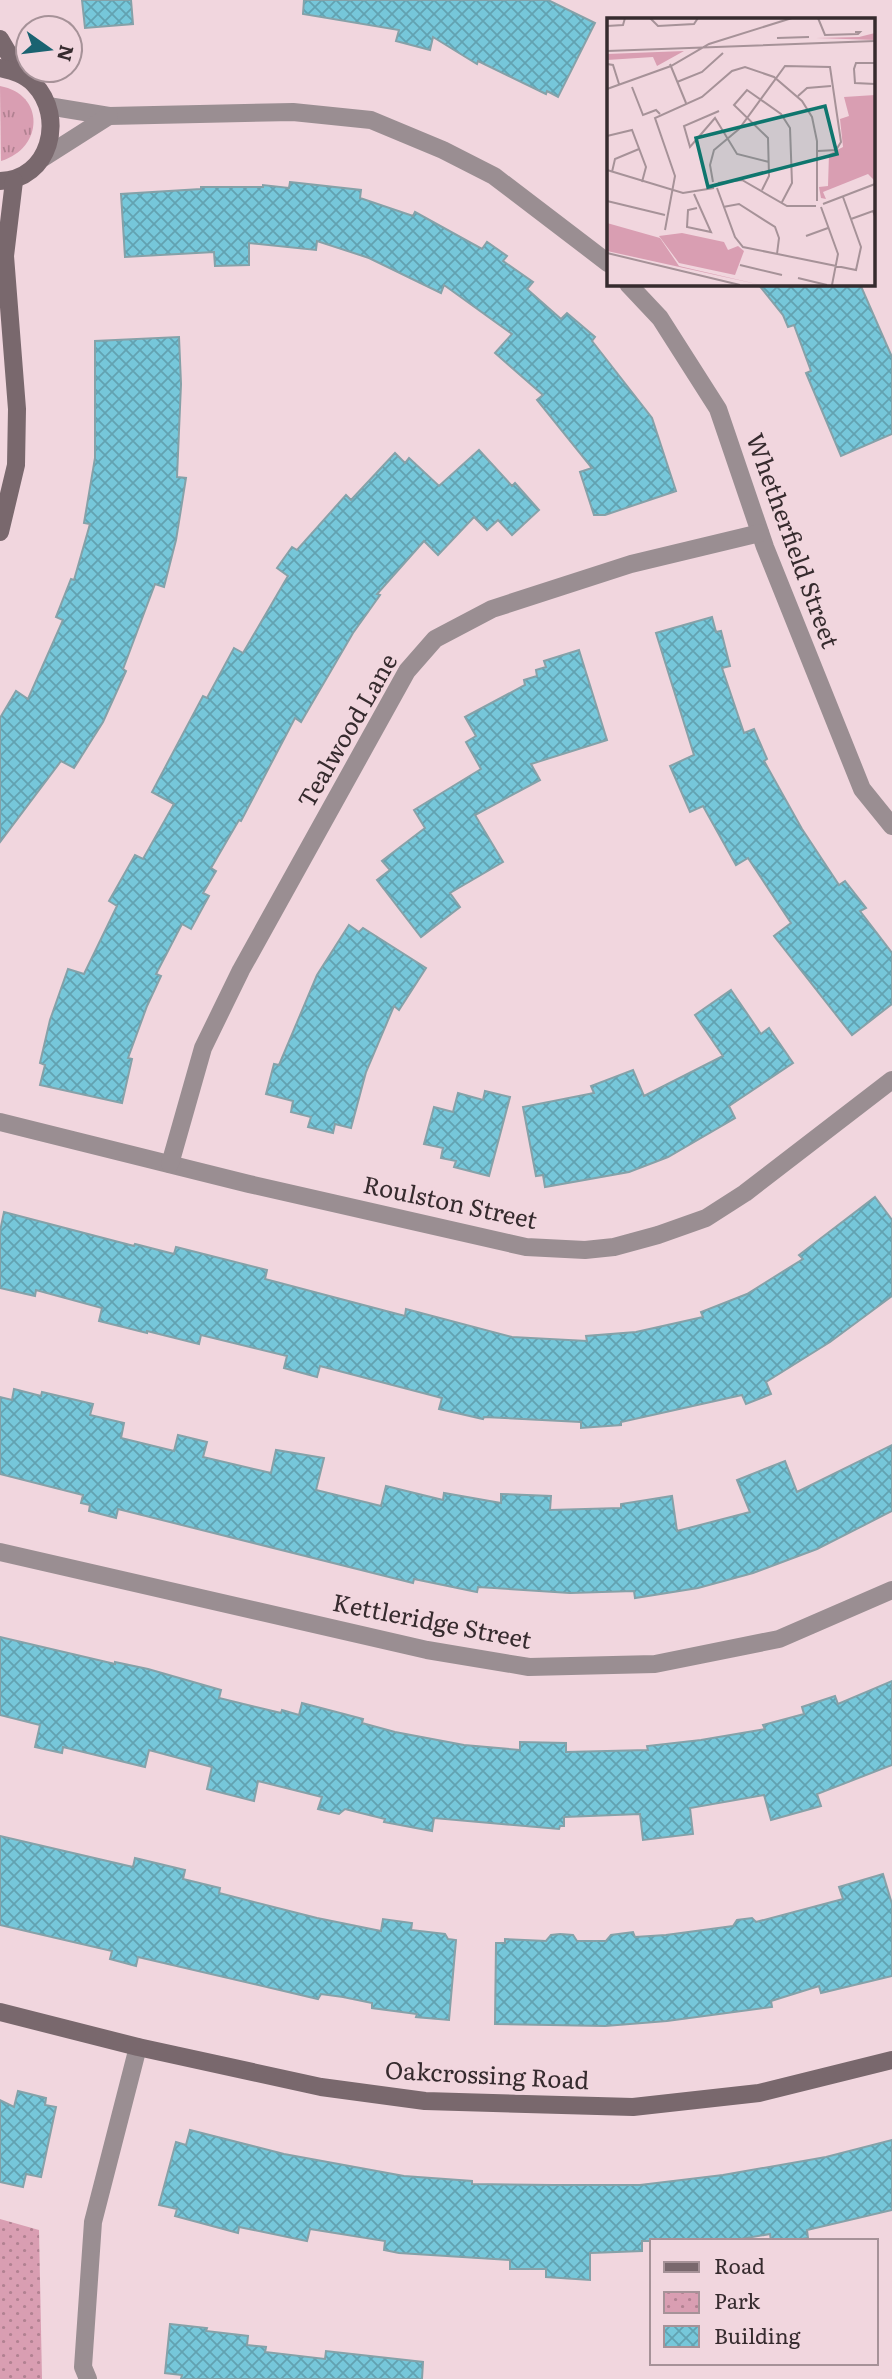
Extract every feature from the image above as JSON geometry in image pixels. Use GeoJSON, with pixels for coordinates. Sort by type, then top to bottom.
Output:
{"type":"FeatureCollection","features":[{"type":"Feature","properties":{"kind":"street"},"geometry":{"type":"LineString","coordinates":[[0,38],[14,62]]}},
{"type":"Feature","properties":{"kind":"street"},"geometry":{"type":"LineString","coordinates":[[34,84],[48,106],[51,137],[43,158]]}},
{"type":"Feature","properties":{"kind":"street"},"geometry":{"type":"LineString","coordinates":[[48,106],[109,116],[293,112],[371,120],[443,150],[494,176],[607,262]]}},
{"type":"Feature","properties":{"kind":"street"},"geometry":{"type":"LineString","coordinates":[[0,532],[16,465],[17,409],[2,251],[7,181],[29,173],[43,158],[109,116]]}},
{"type":"Feature","properties":{"kind":"street","name":"Whetherfield Street"},"geometry":{"type":"LineString","coordinates":[[629,285],[660,318],[718,409],[760,533],[862,789],[892,826]]}},
{"type":"Feature","properties":{"kind":"street","name":"Tealwood Lane"},"geometry":{"type":"LineString","coordinates":[[170,1164],[203,1048],[241,970],[407,671],[435,639],[492,609],[631,564],[760,533]]}},
{"type":"Feature","properties":{"kind":"street","name":"Roulston Street"},"geometry":{"type":"LineString","coordinates":[[0,1122],[526,1247],[585,1250],[614,1247],[706,1218],[745,1193],[892,1080]]}},
{"type":"Feature","properties":{"kind":"street","name":"Kettleridge Street"},"geometry":{"type":"LineString","coordinates":[[0,1552],[427,1650],[529,1667],[655,1664],[779,1639],[892,1590]]}},
{"type":"Feature","properties":{"kind":"street","name":"Oakcrossing Road"},"geometry":{"type":"LineString","coordinates":[[0,2012],[138,2047],[321,2087],[425,2102],[620,2107],[758,2093],[892,2060]]}},
{"type":"Feature","properties":{"kind":"street"},"geometry":{"type":"LineString","coordinates":[[89,2379],[83,2367],[93,2222],[138,2047]]}},
{"type":"Feature","properties":{"kind":"green space"},"geometry":{"type":"Polygon","coordinates":[[[0,86],[15,91],[25,99],[34,122],[25,145],[1,161],[0,86]]]}},
{"type":"Feature","properties":{"kind":"green space"},"geometry":{"type":"Polygon","coordinates":[[[0,2219],[39,2230],[42,2379],[0,2379],[0,2219]]]}},
{"type":"Feature","properties":{"kind":"building"},"geometry":{"type":"Polygon","coordinates":[[[82,0],[131,0],[133,24],[85,28],[82,0]]]}},
{"type":"Feature","properties":{"kind":"building"},"geometry":{"type":"Polygon","coordinates":[[[304,0],[548,0],[595,23],[558,97],[547,91],[546,94],[478,61],[477,64],[433,37],[430,50],[396,41],[399,30],[303,14],[304,0]]]}},
{"type":"Feature","properties":{"kind":"building"},"geometry":{"type":"Polygon","coordinates":[[[290,182],[361,190],[360,198],[413,216],[415,212],[482,249],[487,242],[507,256],[503,261],[533,282],[527,289],[561,319],[567,313],[595,337],[592,341],[652,418],[676,491],[605,515],[594,515],[580,472],[592,468],[537,400],[543,395],[495,353],[512,334],[444,285],[441,293],[369,258],[317,241],[316,250],[249,243],[249,265],[215,266],[214,252],[125,257],[121,194],[201,187],[263,185],[289,188],[290,182]]]}},
{"type":"Feature","properties":{"kind":"building"},"geometry":{"type":"Polygon","coordinates":[[[759,285],[860,285],[892,357],[892,434],[841,456],[806,373],[811,371],[794,325],[788,327],[783,315],[759,285]]]}},
{"type":"Feature","properties":{"kind":"building"},"geometry":{"type":"Polygon","coordinates":[[[179,337],[181,384],[177,477],[186,478],[176,540],[164,587],[155,584],[123,669],[126,671],[103,722],[74,768],[61,761],[0,842],[0,718],[16,691],[28,699],[63,620],[56,617],[71,579],[74,580],[90,524],[84,523],[95,458],[95,341],[179,337]]]}},
{"type":"Feature","properties":{"kind":"building"},"geometry":{"type":"Polygon","coordinates":[[[479,450],[512,486],[515,483],[539,510],[512,535],[498,520],[487,530],[474,517],[438,555],[424,541],[377,594],[380,595],[353,633],[301,722],[295,718],[241,821],[239,820],[211,868],[216,871],[203,893],[209,896],[191,929],[182,924],[156,974],[161,976],[128,1058],[132,1059],[122,1103],[40,1085],[45,1065],[40,1063],[50,1020],[68,969],[84,974],[117,906],[109,901],[135,855],[143,859],[174,804],[152,792],[203,696],[207,698],[234,648],[243,653],[288,576],[277,568],[292,547],[297,550],[346,495],[351,500],[395,453],[405,463],[409,458],[439,486],[479,450]]]}},
{"type":"Feature","properties":{"kind":"building"},"geometry":{"type":"Polygon","coordinates":[[[712,617],[716,632],[721,631],[730,666],[722,668],[744,733],[754,729],[767,759],[764,761],[802,829],[839,885],[845,881],[866,908],[860,911],[892,953],[892,1004],[852,1035],[774,936],[791,923],[748,858],[736,865],[703,806],[690,812],[670,766],[694,755],[656,633],[712,617]]]}},
{"type":"Feature","properties":{"kind":"building"},"geometry":{"type":"Polygon","coordinates":[[[579,650],[607,740],[531,764],[540,780],[475,815],[503,862],[450,893],[460,907],[421,937],[377,880],[390,870],[382,861],[425,828],[414,810],[481,769],[466,742],[476,736],[465,717],[525,685],[524,680],[537,676],[536,670],[546,667],[544,661],[579,650]]]}},
{"type":"Feature","properties":{"kind":"building"},"geometry":{"type":"Polygon","coordinates":[[[349,925],[359,932],[363,928],[426,968],[399,1010],[394,1006],[366,1072],[351,1128],[335,1124],[333,1133],[308,1127],[311,1117],[291,1112],[293,1101],[266,1094],[274,1064],[279,1065],[317,975],[349,925]]]}},
{"type":"Feature","properties":{"kind":"building"},"geometry":{"type":"Polygon","coordinates":[[[731,990],[761,1034],[769,1028],[793,1063],[729,1106],[735,1118],[668,1157],[629,1172],[545,1187],[543,1175],[536,1176],[523,1107],[594,1093],[591,1086],[633,1070],[644,1096],[723,1056],[695,1015],[731,990]]]}},
{"type":"Feature","properties":{"kind":"building"},"geometry":{"type":"Polygon","coordinates":[[[485,1091],[510,1097],[489,1176],[454,1167],[456,1161],[441,1158],[443,1148],[424,1144],[434,1107],[453,1112],[458,1093],[483,1100],[485,1091]]]}},
{"type":"Feature","properties":{"kind":"building"},"geometry":{"type":"Polygon","coordinates":[[[875,1197],[892,1220],[892,1296],[830,1342],[766,1382],[771,1394],[746,1404],[742,1395],[621,1422],[621,1425],[581,1428],[581,1422],[483,1419],[439,1409],[442,1398],[320,1366],[317,1377],[284,1368],[287,1356],[201,1335],[199,1344],[147,1333],[99,1321],[102,1308],[36,1290],[35,1296],[0,1288],[0,1231],[4,1212],[134,1246],[135,1244],[174,1254],[176,1247],[267,1270],[265,1279],[405,1316],[406,1309],[512,1337],[587,1341],[586,1336],[636,1332],[703,1317],[701,1312],[747,1294],[803,1259],[799,1255],[875,1197]]]}},
{"type":"Feature","properties":{"kind":"building"},"geometry":{"type":"Polygon","coordinates":[[[14,1389],[41,1396],[42,1392],[93,1404],[90,1415],[124,1423],[121,1438],[174,1451],[178,1435],[207,1442],[203,1457],[271,1473],[276,1450],[324,1458],[316,1490],[381,1506],[386,1486],[443,1500],[444,1493],[501,1503],[501,1494],[551,1496],[550,1510],[621,1508],[621,1504],[672,1496],[677,1531],[750,1512],[737,1480],[785,1461],[797,1492],[892,1445],[892,1511],[817,1549],[753,1573],[698,1588],[635,1598],[634,1591],[570,1593],[478,1587],[477,1592],[414,1579],[413,1583],[118,1509],[116,1518],[89,1511],[90,1505],[81,1503],[83,1495],[0,1474],[0,1397],[12,1400],[14,1389]]]}},
{"type":"Feature","properties":{"kind":"building"},"geometry":{"type":"Polygon","coordinates":[[[0,1637],[148,1669],[221,1690],[219,1698],[281,1713],[282,1710],[299,1715],[302,1703],[363,1719],[362,1723],[395,1732],[464,1745],[520,1750],[520,1742],[566,1743],[566,1752],[648,1750],[647,1746],[765,1729],[763,1725],[804,1714],[802,1707],[835,1696],[838,1704],[892,1681],[892,1765],[817,1794],[821,1806],[771,1820],[764,1795],[690,1808],[693,1834],[643,1840],[640,1814],[564,1817],[564,1826],[559,1829],[434,1818],[432,1831],[384,1822],[385,1819],[345,1809],[339,1814],[318,1809],[322,1797],[258,1781],[254,1801],[207,1789],[212,1767],[149,1750],[145,1767],[63,1747],[62,1753],[35,1747],[40,1725],[0,1715],[0,1637]]]}},
{"type":"Feature","properties":{"kind":"building"},"geometry":{"type":"Polygon","coordinates":[[[0,1836],[133,1867],[135,1858],[185,1870],[183,1879],[220,1888],[219,1893],[317,1918],[381,1931],[383,1919],[412,1923],[411,1930],[445,1934],[448,1939],[456,1940],[449,2020],[416,2017],[417,2014],[372,2008],[372,2003],[343,1997],[321,1994],[318,1999],[138,1957],[136,1966],[110,1959],[112,1951],[0,1925],[0,1836]]]}},
{"type":"Feature","properties":{"kind":"building"},"geometry":{"type":"Polygon","coordinates":[[[883,1874],[892,1904],[892,1976],[821,1993],[819,1986],[771,2001],[772,2007],[667,2021],[605,2026],[495,2024],[496,1943],[505,1943],[505,1939],[546,1941],[551,1935],[560,1934],[573,1935],[577,1941],[606,1941],[611,1935],[633,1932],[635,1937],[733,1926],[737,1920],[752,1918],[756,1922],[843,1899],[839,1887],[883,1874]]]}},
{"type":"Feature","properties":{"kind":"building"},"geometry":{"type":"Polygon","coordinates":[[[18,2091],[46,2098],[45,2105],[56,2107],[41,2177],[26,2174],[23,2187],[0,2182],[0,2100],[14,2107],[18,2091]]]}},
{"type":"Feature","properties":{"kind":"building"},"geometry":{"type":"Polygon","coordinates":[[[190,2130],[284,2154],[404,2176],[472,2181],[472,2184],[640,2185],[723,2175],[826,2157],[892,2140],[892,2210],[807,2230],[808,2238],[802,2239],[771,2239],[770,2234],[741,2239],[650,2239],[642,2241],[642,2251],[590,2253],[590,2280],[546,2277],[546,2269],[510,2269],[510,2260],[399,2253],[384,2250],[385,2241],[310,2229],[307,2241],[239,2227],[238,2233],[175,2216],[177,2209],[159,2205],[176,2142],[186,2145],[190,2130]]]}},
{"type":"Feature","properties":{"kind":"building"},"geometry":{"type":"Polygon","coordinates":[[[170,2324],[248,2336],[247,2345],[266,2347],[265,2352],[325,2359],[326,2351],[423,2362],[422,2379],[181,2379],[182,2375],[165,2373],[170,2324]]]}}]}
